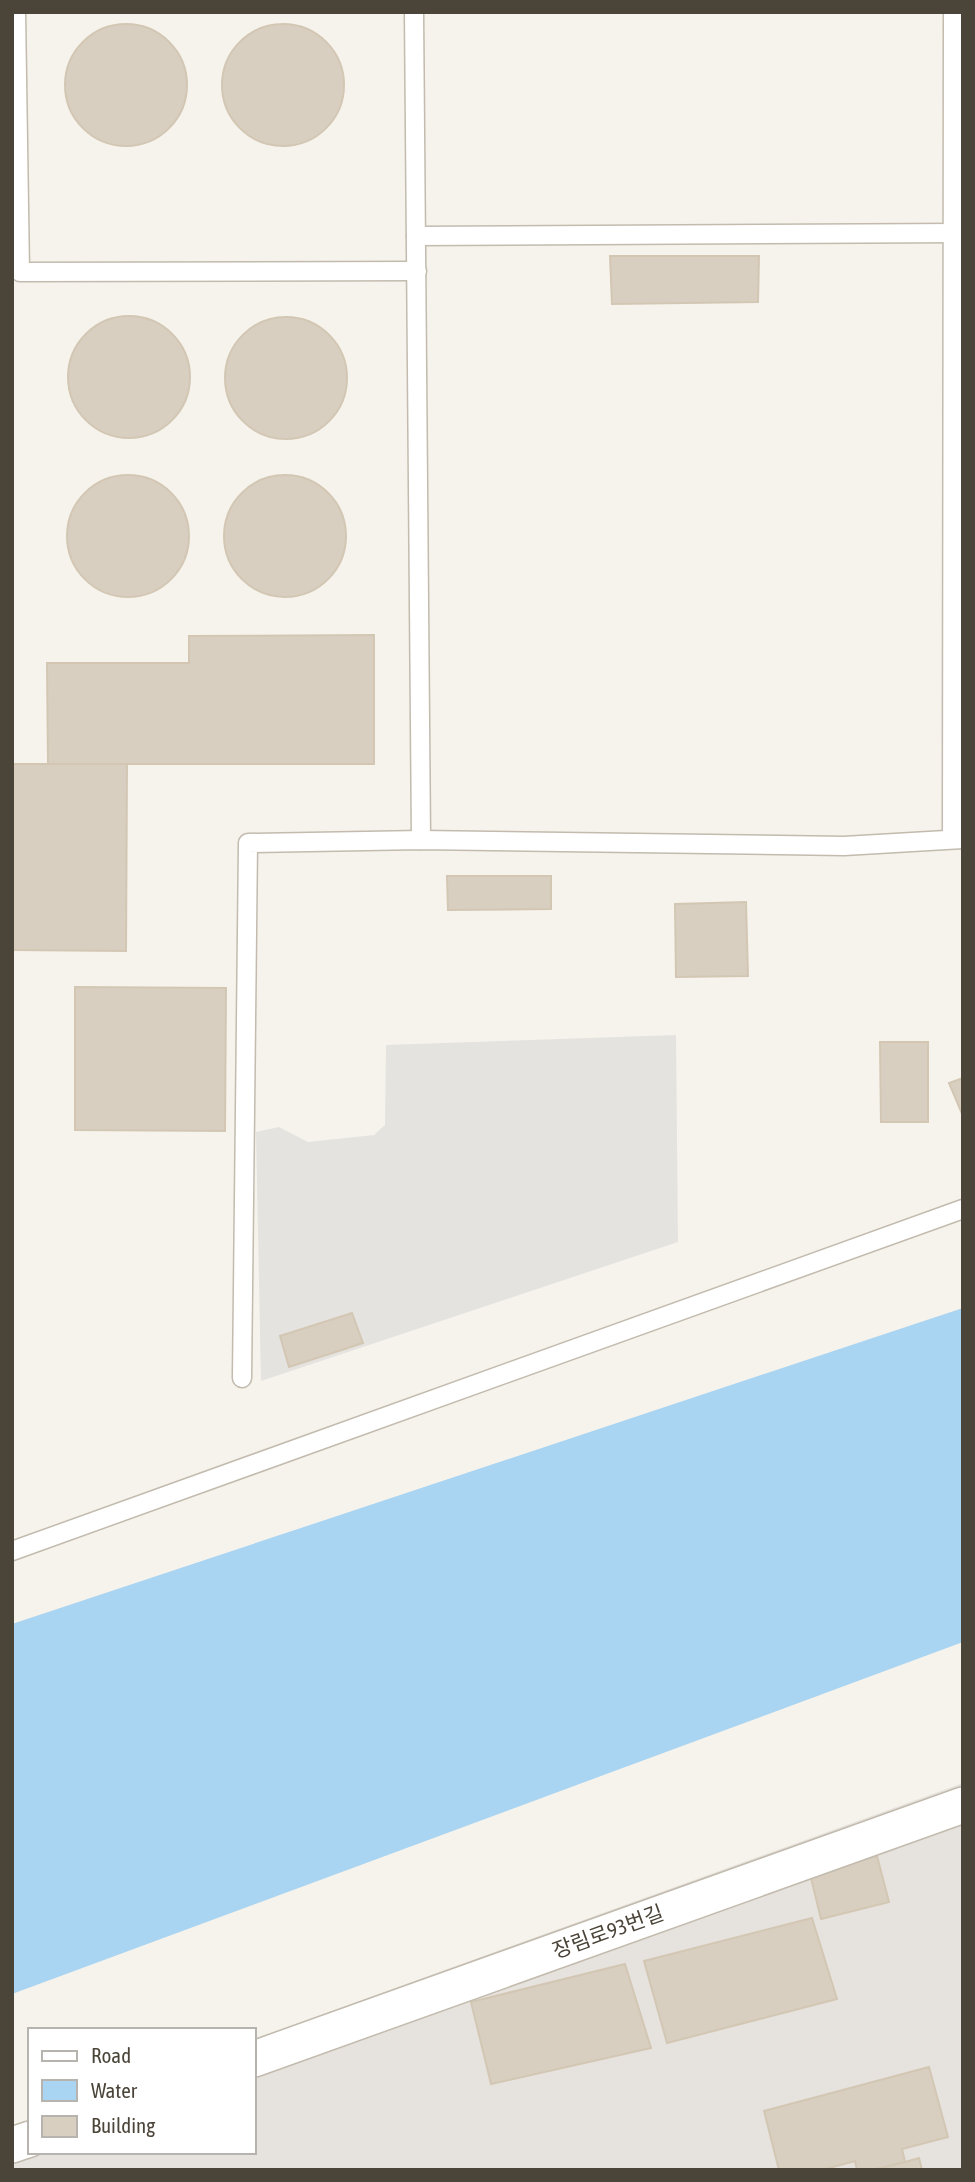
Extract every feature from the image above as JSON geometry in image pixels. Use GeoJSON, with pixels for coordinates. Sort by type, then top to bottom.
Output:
{"type":"FeatureCollection","features":[{"type":"Feature","properties":{"kind":"street","name":"장림로93번길"},"geometry":{"type":"LineString","coordinates":[[256,2058],[963,1805]]}},
{"type":"Feature","properties":{"kind":"lane"},"geometry":{"type":"LineString","coordinates":[[16,12],[20,272],[417,271]]}},
{"type":"Feature","properties":{"kind":"lane"},"geometry":{"type":"LineString","coordinates":[[414,12],[421,840]]}},
{"type":"Feature","properties":{"kind":"lane"},"geometry":{"type":"LineString","coordinates":[[242,1378],[248,843],[421,840],[844,846],[958,839],[958,233],[953,12]]}},
{"type":"Feature","properties":{"kind":"lane"},"geometry":{"type":"LineString","coordinates":[[416,236],[958,233]]}},
{"type":"Feature","properties":{"kind":"lane"},"geometry":{"type":"LineString","coordinates":[[12,1551],[963,1209]]}},
{"type":"Feature","properties":{"kind":"shaded area"},"geometry":{"type":"Polygon","coordinates":[[[676,1035],[678,1242],[261,1381],[256,1132],[279,1127],[308,1142],[374,1135],[385,1125],[386,1045],[676,1035]]]}},
{"type":"Feature","properties":{"kind":"shaded area"},"geometry":{"type":"Polygon","coordinates":[[[963,1783],[963,2170],[12,2170],[12,2126],[28,2121],[28,2154],[256,2154],[256,2038],[963,1783]]]}},
{"type":"Feature","properties":{"kind":"water"},"geometry":{"type":"Polygon","coordinates":[[[963,1308],[963,1642],[12,1994],[12,1624],[963,1308]]]}},
{"type":"Feature","properties":{"kind":"building"},"geometry":{"type":"Polygon","coordinates":[[[126,24],[149,28],[169,42],[183,62],[187,85],[183,108],[169,128],[149,142],[126,146],[103,142],[83,128],[69,108],[65,85],[69,62],[83,42],[103,28],[126,24]]]}},
{"type":"Feature","properties":{"kind":"building"},"geometry":{"type":"Polygon","coordinates":[[[283,24],[306,28],[326,42],[340,62],[344,85],[340,108],[326,128],[306,142],[283,146],[260,142],[240,128],[226,108],[222,85],[226,62],[240,42],[260,28],[283,24]]]}},
{"type":"Feature","properties":{"kind":"building"},"geometry":{"type":"Polygon","coordinates":[[[610,256],[759,256],[758,302],[612,304],[610,256]]]}},
{"type":"Feature","properties":{"kind":"building"},"geometry":{"type":"Polygon","coordinates":[[[129,316],[152,320],[172,334],[186,354],[190,377],[186,400],[172,420],[152,434],[129,438],[106,434],[86,420],[72,400],[68,377],[72,354],[86,334],[106,320],[129,316]]]}},
{"type":"Feature","properties":{"kind":"building"},"geometry":{"type":"Polygon","coordinates":[[[286,317],[309,321],[329,335],[343,355],[347,378],[343,401],[329,421],[309,435],[286,439],[263,435],[243,421],[229,401],[225,378],[229,355],[243,335],[263,321],[286,317]]]}},
{"type":"Feature","properties":{"kind":"building"},"geometry":{"type":"Polygon","coordinates":[[[128,475],[151,479],[171,493],[185,513],[189,536],[185,559],[171,579],[151,593],[128,597],[105,593],[85,579],[71,559],[67,536],[71,513],[85,493],[105,479],[128,475]]]}},
{"type":"Feature","properties":{"kind":"building"},"geometry":{"type":"Polygon","coordinates":[[[285,475],[308,479],[328,493],[342,513],[346,536],[342,559],[328,579],[308,593],[285,597],[262,593],[242,579],[228,559],[224,536],[228,513],[242,493],[262,479],[285,475]]]}},
{"type":"Feature","properties":{"kind":"building"},"geometry":{"type":"Polygon","coordinates":[[[374,635],[374,764],[48,764],[47,663],[189,663],[189,636],[374,635]]]}},
{"type":"Feature","properties":{"kind":"building"},"geometry":{"type":"Polygon","coordinates":[[[12,764],[127,764],[126,951],[12,950],[12,764]]]}},
{"type":"Feature","properties":{"kind":"building"},"geometry":{"type":"Polygon","coordinates":[[[447,876],[551,876],[551,909],[448,910],[447,876]]]}},
{"type":"Feature","properties":{"kind":"building"},"geometry":{"type":"Polygon","coordinates":[[[746,902],[748,976],[676,977],[675,904],[746,902]]]}},
{"type":"Feature","properties":{"kind":"building"},"geometry":{"type":"Polygon","coordinates":[[[75,987],[226,988],[225,1131],[75,1130],[75,987]]]}},
{"type":"Feature","properties":{"kind":"building"},"geometry":{"type":"Polygon","coordinates":[[[880,1042],[928,1042],[928,1122],[881,1122],[880,1042]]]}},
{"type":"Feature","properties":{"kind":"building"},"geometry":{"type":"Polygon","coordinates":[[[963,1078],[963,1116],[949,1083],[963,1078]]]}},
{"type":"Feature","properties":{"kind":"building"},"geometry":{"type":"Polygon","coordinates":[[[352,1313],[363,1343],[289,1367],[280,1336],[352,1313]]]}},
{"type":"Feature","properties":{"kind":"building"},"geometry":{"type":"Polygon","coordinates":[[[877,1856],[889,1902],[821,1919],[810,1874],[877,1856]]]}},
{"type":"Feature","properties":{"kind":"building"},"geometry":{"type":"Polygon","coordinates":[[[812,1918],[837,1999],[667,2043],[644,1961],[812,1918]]]}},
{"type":"Feature","properties":{"kind":"building"},"geometry":{"type":"Polygon","coordinates":[[[625,1964],[651,2048],[491,2084],[471,2002],[625,1964]]]}},
{"type":"Feature","properties":{"kind":"building"},"geometry":{"type":"Polygon","coordinates":[[[929,2067],[948,2137],[902,2149],[905,2162],[873,2170],[857,2170],[855,2161],[822,2170],[779,2170],[764,2111],[929,2067]]]}},
{"type":"Feature","properties":{"kind":"building"},"geometry":{"type":"Polygon","coordinates":[[[919,2158],[922,2170],[873,2170],[905,2162],[919,2158]]]}}]}
